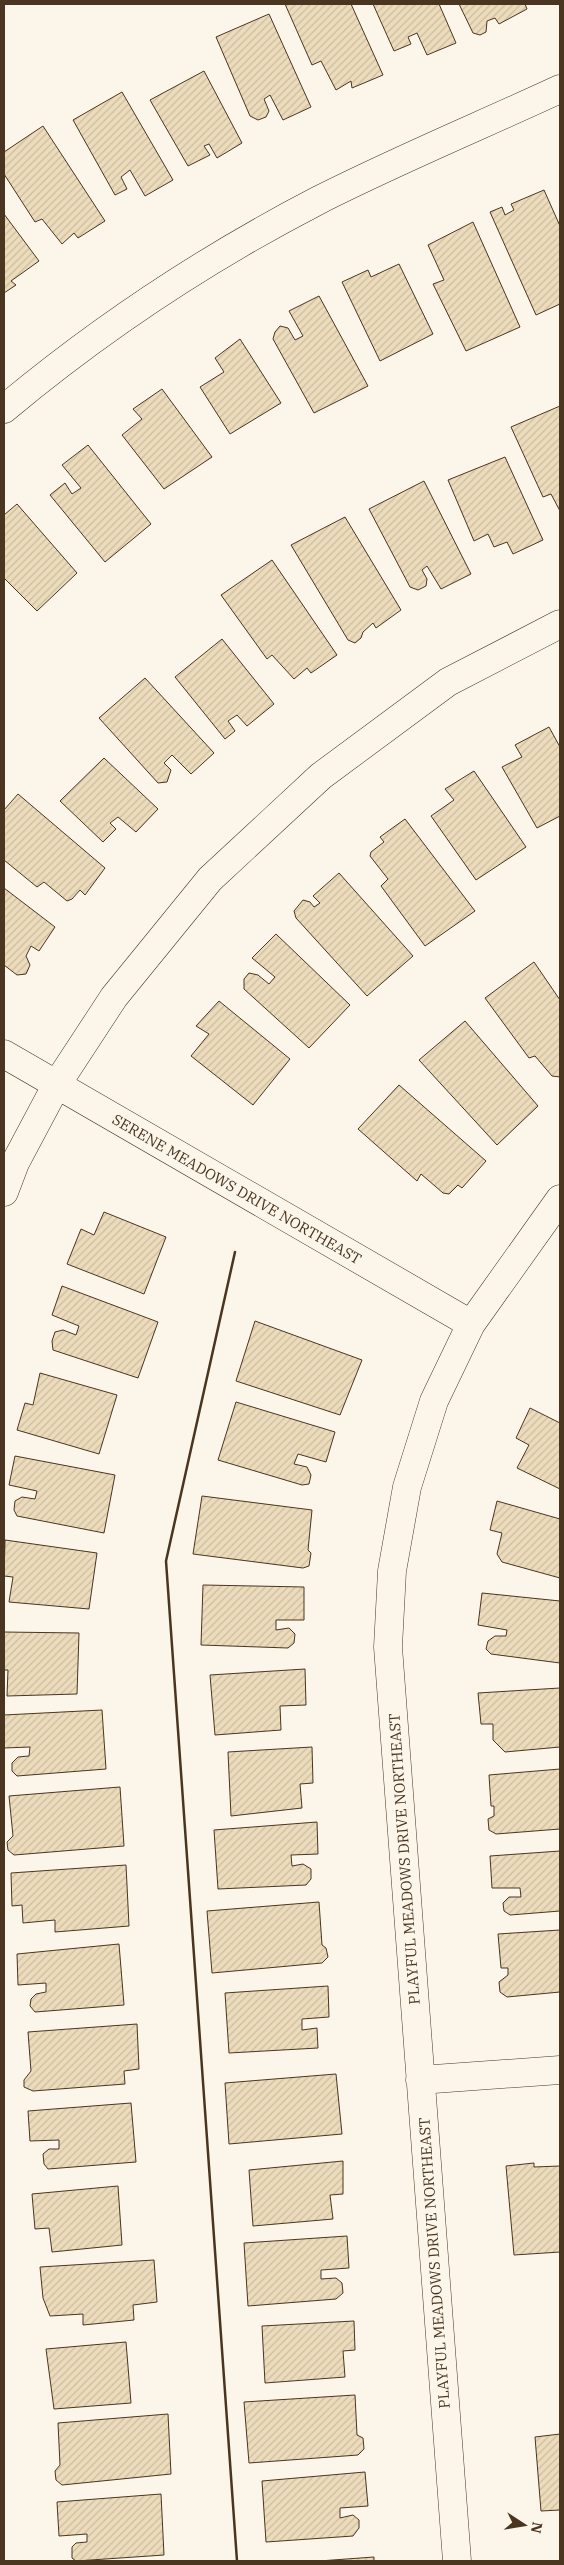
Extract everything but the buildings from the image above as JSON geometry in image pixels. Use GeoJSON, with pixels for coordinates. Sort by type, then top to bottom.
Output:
{"type":"FeatureCollection","features":[{"type":"Feature","properties":{"kind":"street"},"geometry":{"type":"LineString","coordinates":[[4,409],[60,361],[183,277],[320,200],[560,89]]}},
{"type":"Feature","properties":{"kind":"street"},"geometry":{"type":"LineString","coordinates":[[4,1192],[15,1163],[57,1084],[114,997],[210,879],[321,776],[448,682],[560,624]]}},
{"type":"Feature","properties":{"kind":"street","name":"SERENE MEADOWS DRIVE NORTHEAST"},"geometry":{"type":"LineString","coordinates":[[4,1054],[471,1324]]}},
{"type":"Feature","properties":{"kind":"street","name":"PLAYFUL MEADOWS DRIVE NORTHEAST"},"geometry":{"type":"LineString","coordinates":[[457,2561],[388,1647],[392,1571],[407,1487],[434,1401],[471,1324],[560,1199]]}},
{"type":"Feature","properties":{"kind":"street"},"geometry":{"type":"LineString","coordinates":[[420,2080],[560,2070]]}},
{"type":"Feature","properties":{"kind":"wall"},"geometry":{"type":"LineString","coordinates":[[235,1252],[166,1561],[237,2561]]}}]}
